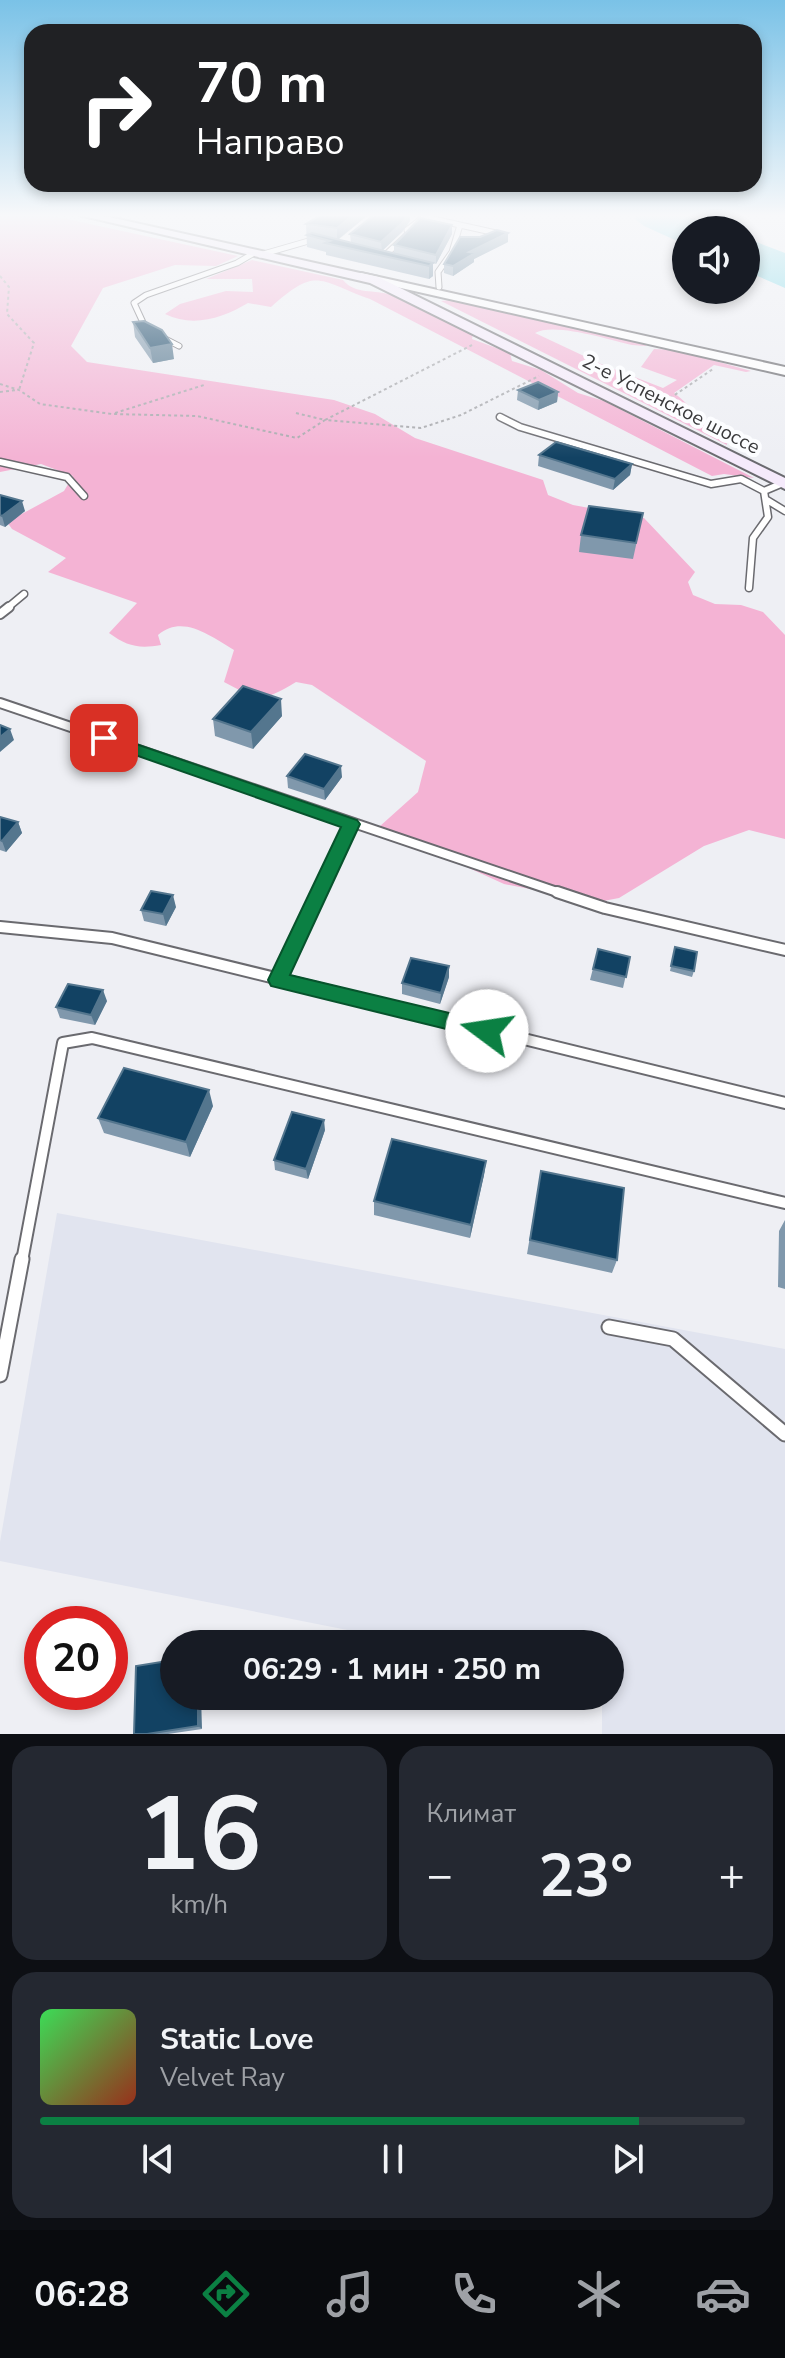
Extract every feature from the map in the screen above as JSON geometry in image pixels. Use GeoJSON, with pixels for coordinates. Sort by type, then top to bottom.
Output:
{"type":"FeatureCollection","features":[{"type":"Feature","properties":{"kind":"main road","name":"2-е Успенское шоссе"},"geometry":{"type":"LineString","coordinates":[[433,296],[490,336],[784,483]]}},
{"type":"Feature","properties":{"kind":"street"},"geometry":{"type":"LineString","coordinates":[[443,296],[785,371]]}},
{"type":"Feature","properties":{"kind":"lane"},"geometry":{"type":"LineString","coordinates":[[145,296],[134,303],[146,329],[179,346]]}},
{"type":"Feature","properties":{"kind":"lane"},"geometry":{"type":"LineString","coordinates":[[500,417],[520,427],[711,484],[741,479],[764,491],[768,517],[753,538],[749,588]]}},
{"type":"Feature","properties":{"kind":"lane"},"geometry":{"type":"LineString","coordinates":[[0,462],[67,477],[84,496]]}},
{"type":"Feature","properties":{"kind":"lane"},"geometry":{"type":"LineString","coordinates":[[764,491],[784,483]]}},
{"type":"Feature","properties":{"kind":"lane"},"geometry":{"type":"LineString","coordinates":[[767,500],[785,511]]}},
{"type":"Feature","properties":{"kind":"lane"},"geometry":{"type":"LineString","coordinates":[[0,614],[24,594]]}},
{"type":"Feature","properties":{"kind":"lane"},"geometry":{"type":"LineString","coordinates":[[0,703],[605,908],[785,950]]}},
{"type":"Feature","properties":{"kind":"lane"},"geometry":{"type":"LineString","coordinates":[[278,980],[351,824]]}},
{"type":"Feature","properties":{"kind":"lane"},"geometry":{"type":"LineString","coordinates":[[0,927],[112,938],[785,1103]]}},
{"type":"Feature","properties":{"kind":"lane"},"geometry":{"type":"LineString","coordinates":[[0,1375],[63,1043],[92,1038],[785,1203]]}},
{"type":"Feature","properties":{"kind":"lane"},"geometry":{"type":"LineString","coordinates":[[609,1327],[673,1339],[785,1434]]}},
{"type":"Feature","properties":{"kind":"path"},"geometry":{"type":"LineString","coordinates":[[8,296],[7,314],[34,343],[19,390]]}},
{"type":"Feature","properties":{"kind":"path"},"geometry":{"type":"LineString","coordinates":[[0,384],[19,390],[40,404],[112,414],[197,416],[297,438],[325,420],[490,336]]}},
{"type":"Feature","properties":{"kind":"path"},"geometry":{"type":"LineString","coordinates":[[646,414],[730,358]]}},
{"type":"Feature","properties":{"kind":"path"},"geometry":{"type":"LineString","coordinates":[[296,413],[325,420],[421,428],[461,415],[555,368]]}},
{"type":"Feature","properties":{"kind":"path"},"geometry":{"type":"LineString","coordinates":[[112,414],[204,385]]}},
{"type":"Feature","properties":{"kind":"path"},"geometry":{"type":"LineString","coordinates":[[0,391],[19,390]]}},
{"type":"Feature","properties":{"kind":"shaded area"},"geometry":{"type":"Polygon","coordinates":[[[0,296],[99,296],[71,346],[87,362],[334,400],[375,414],[415,438],[543,480],[548,495],[573,505],[644,518],[695,572],[688,582],[693,595],[715,604],[741,605],[763,612],[785,635],[785,839],[749,830],[704,846],[619,898],[598,902],[504,884],[379,827],[418,792],[426,761],[312,685],[296,682],[260,697],[224,682],[234,650],[196,629],[167,629],[158,635],[161,645],[153,646],[133,645],[109,633],[137,603],[48,572],[66,558],[12,529],[7,522],[64,491],[73,476],[41,464],[0,472],[0,296]]]}},
{"type":"Feature","properties":{"kind":"shaded area"},"geometry":{"type":"Polygon","coordinates":[[[209,296],[284,296],[271,307],[248,303],[228,313],[197,321],[165,314],[180,304],[209,296]]]}},
{"type":"Feature","properties":{"kind":"shaded area"},"geometry":{"type":"Polygon","coordinates":[[[362,296],[393,296],[412,303],[473,334],[472,339],[510,353],[512,361],[541,370],[578,393],[604,401],[754,478],[724,474],[712,476],[362,296]]]}},
{"type":"Feature","properties":{"kind":"shaded area"},"geometry":{"type":"Polygon","coordinates":[[[441,301],[487,305],[650,343],[645,346],[632,345],[568,331],[544,330],[535,333],[601,364],[663,388],[677,380],[641,367],[654,349],[676,350],[751,371],[714,365],[674,393],[725,435],[727,445],[441,301]]]}},
{"type":"Feature","properties":{"kind":"shaded area"},"geometry":{"type":"Polygon","coordinates":[[[57,1213],[785,1349],[785,1734],[602,1734],[602,1710],[624,1710],[624,1630],[347,1630],[0,1561],[0,1542],[57,1213]]]}},
{"type":"Feature","properties":{"kind":"building"},"geometry":{"type":"Polygon","coordinates":[[[144,321],[162,330],[172,344],[150,348],[133,322],[144,321]]]}},
{"type":"Feature","properties":{"kind":"building"},"geometry":{"type":"Polygon","coordinates":[[[538,382],[558,392],[539,400],[518,390],[538,382]]]}},
{"type":"Feature","properties":{"kind":"building"},"geometry":{"type":"Polygon","coordinates":[[[556,442],[632,464],[615,479],[539,455],[556,442]]]}},
{"type":"Feature","properties":{"kind":"building"},"geometry":{"type":"Polygon","coordinates":[[[0,495],[22,501],[2,516],[0,495]]]}},
{"type":"Feature","properties":{"kind":"building"},"geometry":{"type":"Polygon","coordinates":[[[589,506],[643,513],[636,543],[581,535],[589,506]]]}},
{"type":"Feature","properties":{"kind":"building"},"geometry":{"type":"Polygon","coordinates":[[[243,686],[281,699],[251,732],[213,719],[243,686]]]}},
{"type":"Feature","properties":{"kind":"building"},"geometry":{"type":"Polygon","coordinates":[[[0,725],[10,729],[0,737],[0,725]]]}},
{"type":"Feature","properties":{"kind":"building"},"geometry":{"type":"Polygon","coordinates":[[[305,754],[341,766],[324,789],[287,776],[305,754]]]}},
{"type":"Feature","properties":{"kind":"building"},"geometry":{"type":"Polygon","coordinates":[[[0,817],[18,822],[2,841],[0,840],[0,817]]]}},
{"type":"Feature","properties":{"kind":"building"},"geometry":{"type":"Polygon","coordinates":[[[151,891],[173,895],[163,914],[141,910],[151,891]]]}},
{"type":"Feature","properties":{"kind":"building"},"geometry":{"type":"Polygon","coordinates":[[[675,947],[697,952],[694,971],[671,966],[675,947]]]}},
{"type":"Feature","properties":{"kind":"building"},"geometry":{"type":"Polygon","coordinates":[[[598,949],[630,957],[626,977],[593,969],[598,949]]]}},
{"type":"Feature","properties":{"kind":"building"},"geometry":{"type":"Polygon","coordinates":[[[411,958],[449,966],[441,993],[402,983],[411,958]]]}},
{"type":"Feature","properties":{"kind":"building"},"geometry":{"type":"Polygon","coordinates":[[[68,984],[103,990],[91,1015],[56,1007],[68,984]]]}},
{"type":"Feature","properties":{"kind":"building"},"geometry":{"type":"Polygon","coordinates":[[[124,1068],[209,1090],[186,1142],[98,1118],[124,1068]]]}},
{"type":"Feature","properties":{"kind":"building"},"geometry":{"type":"Polygon","coordinates":[[[292,1112],[324,1120],[306,1169],[274,1160],[292,1112]]]}},
{"type":"Feature","properties":{"kind":"building"},"geometry":{"type":"Polygon","coordinates":[[[392,1139],[486,1161],[471,1225],[374,1201],[392,1139]]]}},
{"type":"Feature","properties":{"kind":"building"},"geometry":{"type":"Polygon","coordinates":[[[541,1171],[624,1188],[617,1260],[530,1240],[541,1171]]]}},
{"type":"Feature","properties":{"kind":"building"},"geometry":{"type":"Polygon","coordinates":[[[160,1662],[160,1710],[198,1710],[198,1726],[134,1734],[136,1666],[160,1662]]]}},
{"type":"Feature","properties":{"kind":"route"},"geometry":{"type":"LineString","coordinates":[[104,738],[351,824],[278,980],[487,1031]]}}]}
